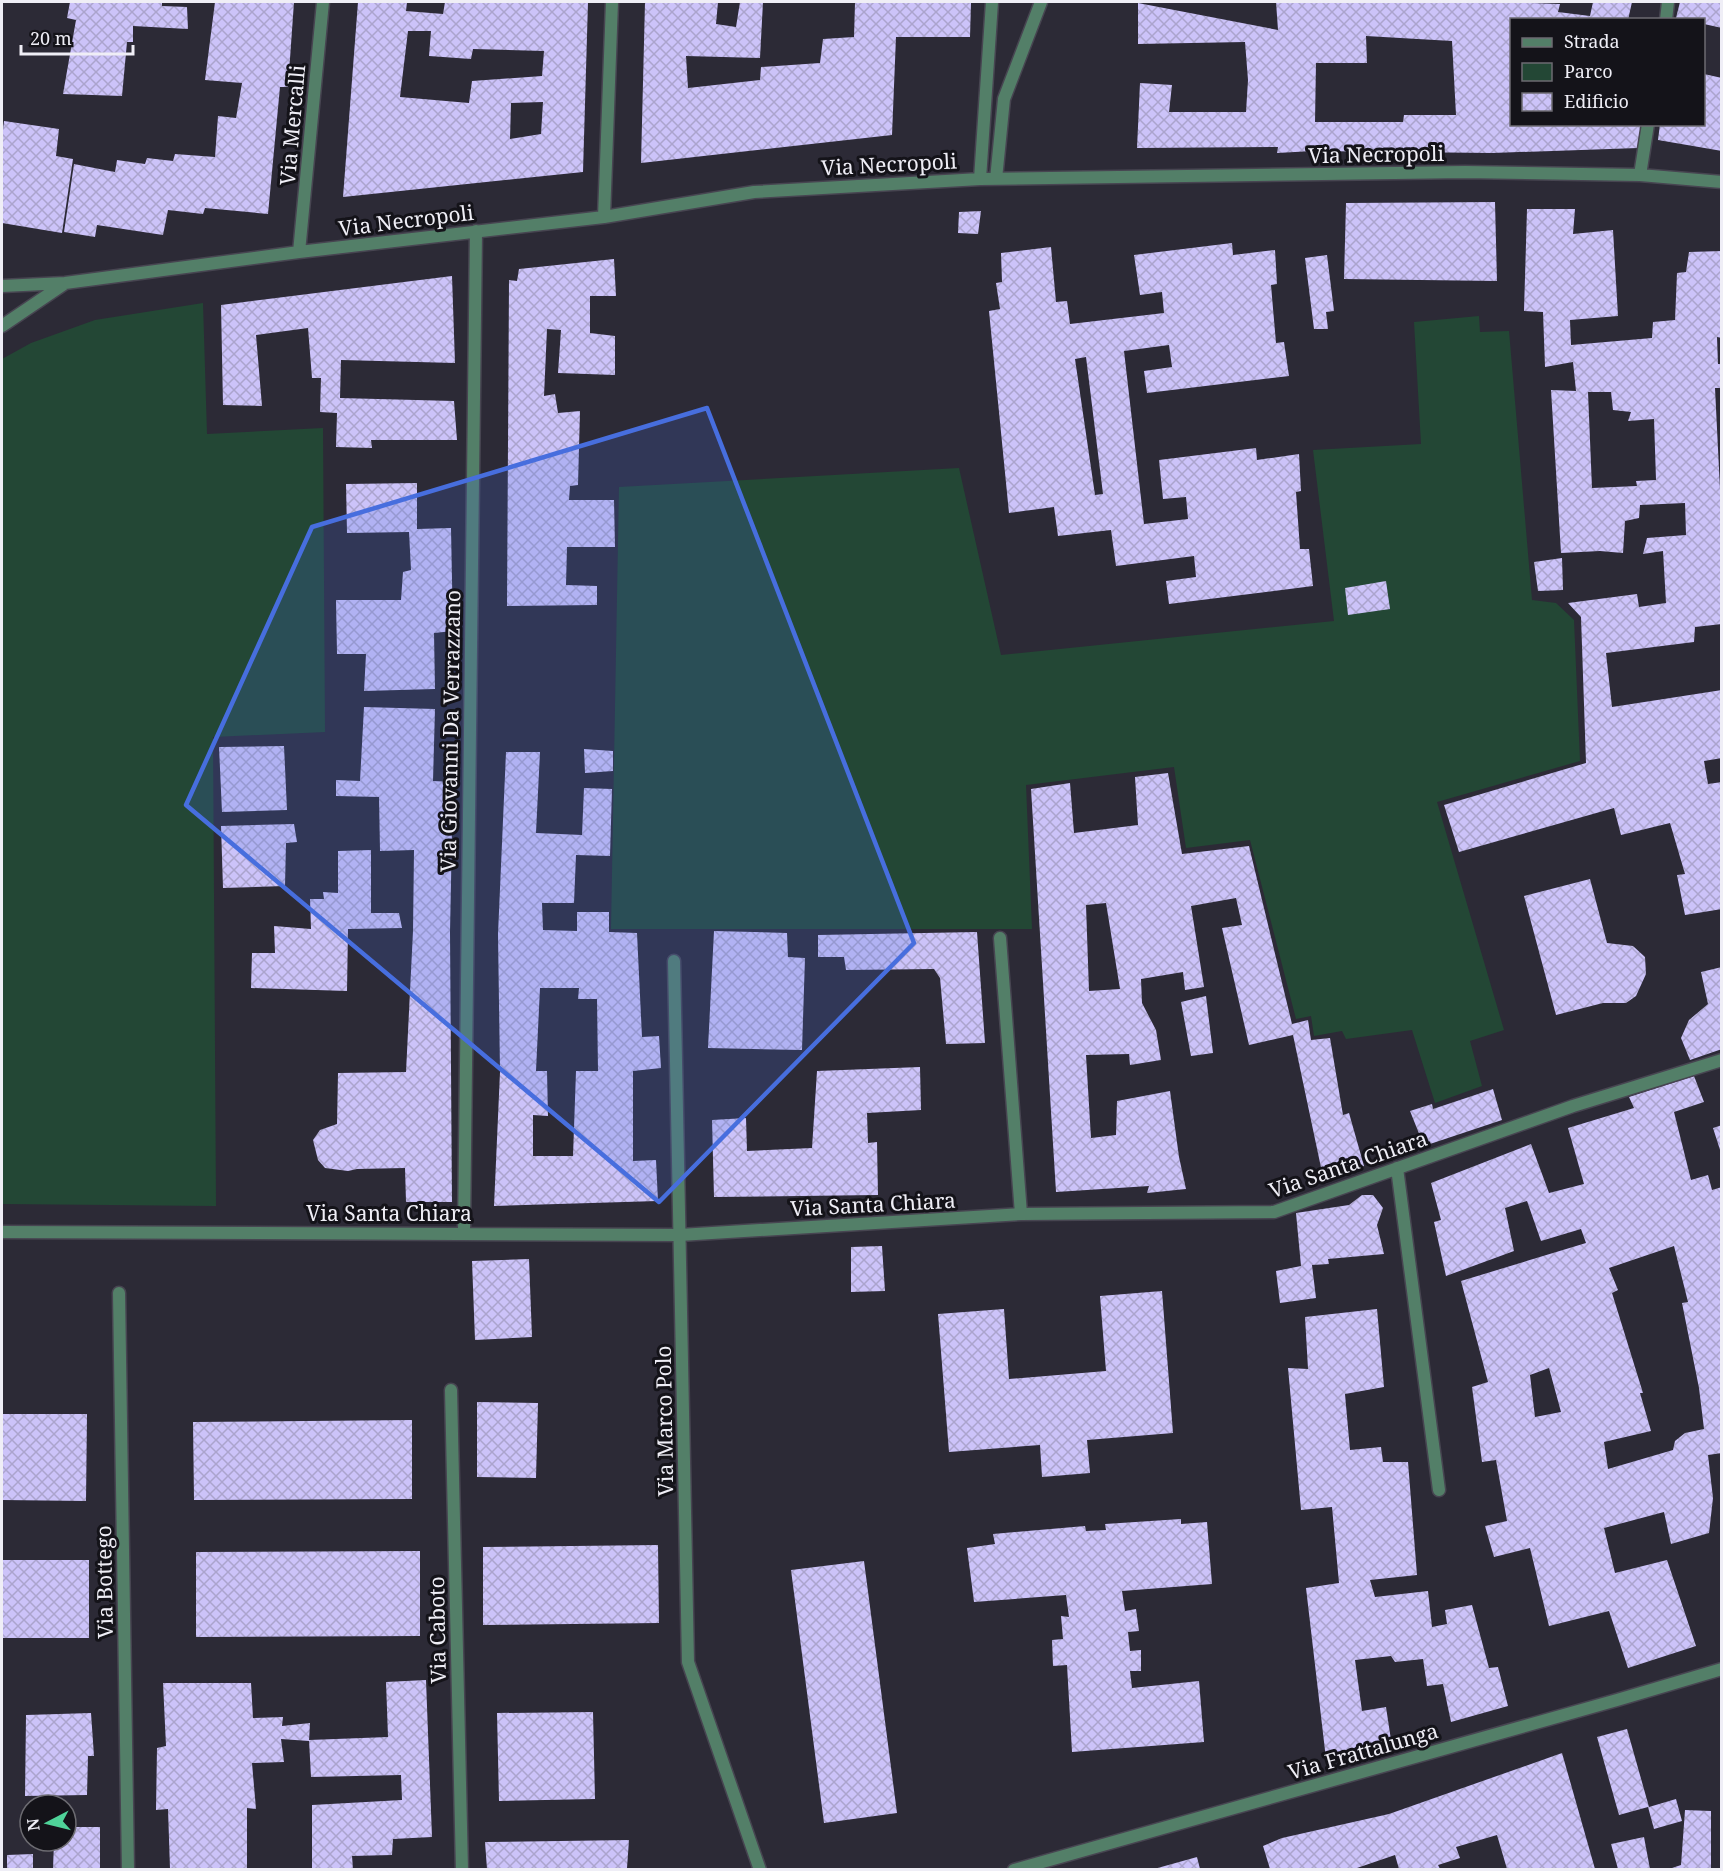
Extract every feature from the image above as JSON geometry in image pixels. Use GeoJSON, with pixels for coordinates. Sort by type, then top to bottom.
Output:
{"type":"FeatureCollection","features":[{"type":"Feature","properties":{"kind":"street","name":"Via Mercalli"},"geometry":{"type":"LineString","coordinates":[[299,252],[323,2]]}},
{"type":"Feature","properties":{"kind":"street"},"geometry":{"type":"LineString","coordinates":[[604,217],[612,2]]}},
{"type":"Feature","properties":{"kind":"street"},"geometry":{"type":"LineString","coordinates":[[980,179],[992,2]]}},
{"type":"Feature","properties":{"kind":"street"},"geometry":{"type":"LineString","coordinates":[[996,179],[1004,99],[1041,2]]}},
{"type":"Feature","properties":{"kind":"street"},"geometry":{"type":"LineString","coordinates":[[1666,18],[1668,2]]}},
{"type":"Feature","properties":{"kind":"street"},"geometry":{"type":"LineString","coordinates":[[1640,175],[1648,126]]}},
{"type":"Feature","properties":{"kind":"street","name":"Via Necropoli"},"geometry":{"type":"LineString","coordinates":[[2,286],[65,283],[299,252],[604,217],[754,192],[980,179],[1465,172],[1640,175],[1722,182]]}},
{"type":"Feature","properties":{"kind":"street","name":"Via Giovanni Da Verrazzano"},"geometry":{"type":"LineString","coordinates":[[464,1232],[476,231]]}},
{"type":"Feature","properties":{"kind":"street","name":"Via Necropoli"},"geometry":{"type":"LineString","coordinates":[[2,326],[65,283]]}},
{"type":"Feature","properties":{"kind":"street"},"geometry":{"type":"LineString","coordinates":[[1000,938],[1021,1214]]}},
{"type":"Feature","properties":{"kind":"street","name":"Via Marco Polo"},"geometry":{"type":"LineString","coordinates":[[674,961],[688,1662],[760,1869]]}},
{"type":"Feature","properties":{"kind":"street","name":"Via Santa Chiara"},"geometry":{"type":"LineString","coordinates":[[2,1232],[680,1234],[1021,1214],[1274,1212],[1573,1106],[1722,1060]]}},
{"type":"Feature","properties":{"kind":"street"},"geometry":{"type":"LineString","coordinates":[[1398,1168],[1439,1490]]}},
{"type":"Feature","properties":{"kind":"street","name":"Via Bottego"},"geometry":{"type":"LineString","coordinates":[[119,1293],[128,1869]]}},
{"type":"Feature","properties":{"kind":"street","name":"Via Caboto"},"geometry":{"type":"LineString","coordinates":[[451,1390],[462,1869]]}},
{"type":"Feature","properties":{"kind":"street","name":"Via Frattalunga"},"geometry":{"type":"LineString","coordinates":[[1014,1869],[1722,1669]]}},
{"type":"Feature","properties":{"kind":"highlighted area"},"geometry":{"type":"Polygon","coordinates":[[[707,408],[914,943],[659,1202],[186,805],[312,527],[707,408]]]}},
{"type":"Feature","properties":{"kind":"green space"},"geometry":{"type":"Polygon","coordinates":[[[203,303],[207,434],[323,428],[325,732],[213,737],[216,1206],[2,1204],[2,359],[31,343],[95,320],[203,303]]]}},
{"type":"Feature","properties":{"kind":"green space"},"geometry":{"type":"Polygon","coordinates":[[[1479,316],[1480,332],[1509,331],[1532,600],[1556,603],[1574,620],[1580,761],[1437,802],[1504,1030],[1470,1041],[1482,1086],[1435,1103],[1412,1030],[1346,1039],[1342,1031],[1314,1036],[1311,1016],[1296,1019],[1250,840],[1186,848],[1174,767],[1026,785],[1032,929],[611,929],[619,487],[959,468],[1001,655],[1334,621],[1313,450],[1421,444],[1414,322],[1479,316]]]}},
{"type":"Feature","properties":{"kind":"building"},"geometry":{"type":"Polygon","coordinates":[[[70,2],[162,2],[162,6],[187,7],[188,29],[133,26],[133,42],[127,42],[122,96],[63,94],[76,20],[67,18],[70,2]]]}},
{"type":"Feature","properties":{"kind":"building"},"geometry":{"type":"Polygon","coordinates":[[[215,2],[294,2],[288,87],[280,87],[268,214],[205,208],[203,214],[168,210],[163,235],[97,225],[95,237],[64,232],[74,164],[115,172],[117,160],[145,164],[147,158],[173,161],[175,154],[215,157],[218,116],[236,118],[242,83],[205,80],[215,2]]]}},
{"type":"Feature","properties":{"kind":"building"},"geometry":{"type":"Polygon","coordinates":[[[358,2],[407,2],[406,11],[443,14],[445,2],[588,2],[583,172],[343,197],[358,2]],[[408,31],[400,97],[469,103],[472,81],[542,76],[544,51],[473,49],[471,59],[429,56],[431,31],[408,31]],[[543,102],[511,103],[510,139],[541,134],[543,102]]]}},
{"type":"Feature","properties":{"kind":"building"},"geometry":{"type":"Polygon","coordinates":[[[645,2],[718,2],[716,24],[736,27],[740,2],[763,2],[760,58],[686,56],[688,88],[760,80],[761,67],[820,63],[823,39],[854,37],[855,3],[971,3],[970,37],[896,37],[892,135],[641,163],[645,2]]]}},
{"type":"Feature","properties":{"kind":"building"},"geometry":{"type":"Polygon","coordinates":[[[1276,2],[1560,4],[1558,12],[1590,16],[1593,2],[1632,2],[1628,18],[1510,18],[1510,126],[1644,126],[1638,148],[1492,153],[1313,151],[1277,153],[1278,147],[1137,148],[1140,83],[1172,85],[1169,112],[1246,112],[1248,80],[1245,42],[1138,44],[1138,3],[1278,30],[1276,2]],[[1366,36],[1367,63],[1316,63],[1315,122],[1403,122],[1404,115],[1456,115],[1452,41],[1366,36]]]}},
{"type":"Feature","properties":{"kind":"building"},"geometry":{"type":"Polygon","coordinates":[[[1680,2],[1722,2],[1722,28],[1705,24],[1705,18],[1676,18],[1680,2]]]}},
{"type":"Feature","properties":{"kind":"building"},"geometry":{"type":"Polygon","coordinates":[[[1705,74],[1722,78],[1722,151],[1658,140],[1660,126],[1705,126],[1705,74]]]}},
{"type":"Feature","properties":{"kind":"building"},"geometry":{"type":"Polygon","coordinates":[[[4,121],[59,129],[56,156],[73,159],[62,233],[2,223],[4,121]]]}},
{"type":"Feature","properties":{"kind":"building"},"geometry":{"type":"Polygon","coordinates":[[[1495,202],[1497,281],[1344,279],[1346,203],[1495,202]]]}},
{"type":"Feature","properties":{"kind":"building"},"geometry":{"type":"Polygon","coordinates":[[[1527,209],[1575,209],[1573,234],[1613,230],[1618,316],[1570,320],[1571,345],[1652,338],[1653,322],[1675,320],[1677,273],[1686,272],[1689,252],[1722,251],[1722,338],[1717,337],[1718,364],[1722,364],[1722,388],[1715,388],[1720,489],[1722,489],[1722,624],[1695,627],[1694,642],[1606,653],[1612,707],[1722,690],[1722,758],[1704,761],[1708,784],[1722,782],[1722,909],[1685,915],[1677,875],[1685,874],[1670,823],[1621,835],[1614,808],[1459,852],[1444,805],[1586,763],[1581,617],[1568,603],[1637,594],[1639,607],[1666,603],[1663,551],[1643,554],[1647,538],[1686,535],[1685,503],[1640,505],[1639,518],[1625,521],[1623,553],[1600,551],[1561,553],[1551,390],[1576,391],[1573,362],[1545,367],[1543,312],[1524,311],[1527,209]],[[1588,392],[1592,488],[1637,486],[1636,481],[1656,480],[1654,419],[1628,421],[1631,412],[1613,410],[1611,392],[1588,392]]]}},
{"type":"Feature","properties":{"kind":"building"},"geometry":{"type":"Polygon","coordinates":[[[981,211],[978,234],[958,233],[959,212],[981,211]]]}},
{"type":"Feature","properties":{"kind":"building"},"geometry":{"type":"Polygon","coordinates":[[[1232,243],[1233,255],[1275,250],[1277,284],[1271,285],[1276,343],[1284,342],[1289,376],[1147,393],[1144,371],[1172,367],[1169,345],[1124,351],[1144,524],[1188,519],[1186,497],[1163,499],[1159,460],[1256,448],[1257,460],[1299,454],[1301,491],[1296,492],[1300,549],[1309,549],[1313,586],[1169,604],[1166,581],[1196,577],[1194,556],[1116,566],[1111,530],[1058,536],[1054,507],[1009,513],[989,311],[1000,309],[996,283],[1002,282],[1001,253],[1051,247],[1056,302],[1067,301],[1070,324],[1164,313],[1162,292],[1140,295],[1134,255],[1232,243]],[[1086,357],[1075,359],[1095,495],[1103,494],[1086,357]]]}},
{"type":"Feature","properties":{"kind":"building"},"geometry":{"type":"Polygon","coordinates":[[[1327,255],[1334,311],[1326,312],[1328,329],[1314,329],[1305,258],[1327,255]]]}},
{"type":"Feature","properties":{"kind":"building"},"geometry":{"type":"Polygon","coordinates":[[[614,259],[616,296],[590,296],[590,333],[615,336],[615,375],[558,373],[561,330],[547,329],[544,396],[555,394],[558,413],[580,411],[578,485],[570,486],[569,500],[614,500],[615,547],[567,547],[566,585],[597,586],[597,605],[507,606],[509,280],[517,281],[519,269],[614,259]]]}},
{"type":"Feature","properties":{"kind":"building"},"geometry":{"type":"Polygon","coordinates":[[[452,276],[455,363],[341,360],[340,398],[454,401],[457,440],[371,440],[372,448],[336,447],[337,413],[320,412],[321,378],[312,378],[308,328],[256,335],[262,406],[223,405],[221,305],[452,276]]]}},
{"type":"Feature","properties":{"kind":"building"},"geometry":{"type":"Polygon","coordinates":[[[417,483],[417,529],[451,528],[453,631],[434,633],[435,689],[364,691],[366,654],[337,654],[336,600],[401,600],[403,572],[411,570],[409,532],[347,533],[346,484],[417,483]]]}},
{"type":"Feature","properties":{"kind":"building"},"geometry":{"type":"Polygon","coordinates":[[[1562,558],[1563,590],[1538,591],[1534,562],[1562,558]]]}},
{"type":"Feature","properties":{"kind":"building"},"geometry":{"type":"Polygon","coordinates":[[[1386,581],[1390,609],[1348,615],[1345,588],[1386,581]]]}},
{"type":"Feature","properties":{"kind":"building"},"geometry":{"type":"Polygon","coordinates":[[[364,707],[435,709],[433,781],[453,782],[450,932],[452,1202],[406,1202],[405,1168],[348,1171],[325,1168],[318,1160],[313,1140],[320,1130],[337,1124],[338,1073],[406,1072],[413,931],[414,850],[380,851],[379,797],[336,796],[336,780],[360,781],[364,707]]]}},
{"type":"Feature","properties":{"kind":"building"},"geometry":{"type":"Polygon","coordinates":[[[284,746],[287,810],[222,812],[219,747],[284,746]]]}},
{"type":"Feature","properties":{"kind":"building"},"geometry":{"type":"Polygon","coordinates":[[[584,749],[613,751],[613,771],[585,773],[584,749]]]}},
{"type":"Feature","properties":{"kind":"building"},"geometry":{"type":"Polygon","coordinates":[[[506,752],[540,752],[536,833],[582,835],[584,788],[612,789],[610,856],[576,855],[574,903],[542,903],[543,930],[577,931],[577,912],[609,912],[609,932],[637,933],[642,1037],[659,1036],[661,1068],[633,1071],[633,1161],[656,1160],[658,1201],[494,1206],[500,1072],[498,934],[506,752]],[[540,988],[536,1071],[547,1071],[548,1116],[533,1115],[533,1156],[573,1156],[576,1071],[598,1071],[597,999],[578,999],[579,988],[540,988]]]}},
{"type":"Feature","properties":{"kind":"building"},"geometry":{"type":"Polygon","coordinates":[[[1168,773],[1182,854],[1249,846],[1292,1024],[1308,1020],[1311,1040],[1330,1038],[1343,1115],[1349,1113],[1364,1166],[1323,1177],[1293,1035],[1249,1045],[1222,928],[1242,925],[1236,898],[1191,906],[1204,987],[1185,990],[1183,972],[1141,979],[1142,1003],[1156,1030],[1161,1060],[1130,1065],[1129,1054],[1086,1055],[1091,1138],[1116,1135],[1117,1101],[1170,1091],[1186,1189],[1147,1193],[1149,1186],[1056,1192],[1031,789],[1070,783],[1074,833],[1138,825],[1135,777],[1168,773]],[[1106,903],[1086,905],[1089,991],[1120,989],[1106,903]]]}},
{"type":"Feature","properties":{"kind":"building"},"geometry":{"type":"Polygon","coordinates":[[[294,824],[297,842],[286,843],[285,886],[223,888],[221,826],[294,824]]]}},
{"type":"Feature","properties":{"kind":"building"},"geometry":{"type":"Polygon","coordinates":[[[371,850],[371,913],[399,913],[402,928],[348,929],[347,991],[251,988],[252,953],[275,953],[274,926],[311,929],[310,899],[324,899],[323,892],[338,893],[338,851],[371,850]]]}},
{"type":"Feature","properties":{"kind":"building"},"geometry":{"type":"Polygon","coordinates":[[[1590,879],[1607,943],[1633,946],[1645,957],[1646,974],[1636,996],[1626,1003],[1603,1003],[1556,1015],[1524,896],[1590,879]]]}},
{"type":"Feature","properties":{"kind":"building"},"geometry":{"type":"Polygon","coordinates":[[[714,931],[787,933],[788,957],[805,958],[802,1050],[708,1048],[714,931]]]}},
{"type":"Feature","properties":{"kind":"building"},"geometry":{"type":"Polygon","coordinates":[[[977,932],[985,1043],[946,1044],[940,978],[934,969],[846,970],[844,957],[818,957],[818,935],[977,932]]]}},
{"type":"Feature","properties":{"kind":"building"},"geometry":{"type":"Polygon","coordinates":[[[1722,967],[1722,1049],[1690,1060],[1681,1038],[1689,1020],[1708,1004],[1701,972],[1722,967]]]}},
{"type":"Feature","properties":{"kind":"building"},"geometry":{"type":"Polygon","coordinates":[[[1206,996],[1213,1053],[1191,1056],[1181,1002],[1206,996]]]}},
{"type":"Feature","properties":{"kind":"building"},"geometry":{"type":"Polygon","coordinates":[[[920,1067],[921,1110],[867,1113],[868,1143],[877,1142],[878,1195],[714,1197],[712,1120],[746,1118],[747,1151],[812,1148],[817,1071],[920,1067]]]}},
{"type":"Feature","properties":{"kind":"building"},"geometry":{"type":"Polygon","coordinates":[[[1694,1076],[1704,1102],[1674,1112],[1691,1180],[1708,1175],[1712,1190],[1722,1187],[1722,1453],[1708,1455],[1713,1498],[1709,1533],[1671,1544],[1664,1512],[1604,1528],[1615,1573],[1667,1560],[1696,1646],[1628,1668],[1609,1611],[1549,1626],[1530,1548],[1494,1557],[1485,1526],[1507,1521],[1496,1460],[1482,1462],[1472,1387],[1488,1382],[1461,1281],[1586,1243],[1581,1229],[1541,1241],[1527,1201],[1505,1208],[1514,1251],[1446,1276],[1434,1222],[1441,1220],[1431,1183],[1531,1144],[1549,1193],[1584,1184],[1568,1128],[1634,1108],[1629,1097],[1694,1076]],[[1674,1246],[1609,1268],[1618,1290],[1612,1293],[1643,1393],[1640,1393],[1651,1431],[1604,1442],[1608,1469],[1673,1450],[1675,1441],[1685,1433],[1704,1429],[1699,1388],[1682,1303],[1688,1302],[1674,1246]],[[1549,1368],[1530,1375],[1535,1417],[1561,1412],[1549,1368]]]}},
{"type":"Feature","properties":{"kind":"building"},"geometry":{"type":"Polygon","coordinates":[[[1493,1089],[1502,1120],[1424,1146],[1410,1111],[1432,1104],[1433,1109],[1493,1089]]]}},
{"type":"Feature","properties":{"kind":"building"},"geometry":{"type":"Polygon","coordinates":[[[1722,1125],[1722,1153],[1721,1153],[1713,1128],[1722,1125]]]}},
{"type":"Feature","properties":{"kind":"building"},"geometry":{"type":"Polygon","coordinates":[[[1362,1195],[1373,1195],[1383,1208],[1377,1225],[1384,1254],[1328,1259],[1329,1264],[1312,1265],[1316,1298],[1280,1303],[1276,1271],[1301,1266],[1296,1213],[1349,1205],[1362,1195]]]}},
{"type":"Feature","properties":{"kind":"building"},"geometry":{"type":"Polygon","coordinates":[[[882,1246],[885,1291],[851,1292],[851,1247],[882,1246]]]}},
{"type":"Feature","properties":{"kind":"building"},"geometry":{"type":"Polygon","coordinates":[[[529,1259],[532,1337],[475,1340],[472,1261],[529,1259]]]}},
{"type":"Feature","properties":{"kind":"building"},"geometry":{"type":"Polygon","coordinates":[[[1162,1291],[1173,1433],[1087,1440],[1090,1473],[1042,1477],[1040,1445],[949,1452],[938,1314],[1004,1309],[1009,1379],[1106,1371],[1100,1296],[1162,1291]]]}},
{"type":"Feature","properties":{"kind":"building"},"geometry":{"type":"Polygon","coordinates":[[[1377,1309],[1384,1387],[1345,1394],[1350,1450],[1381,1447],[1383,1462],[1408,1462],[1417,1575],[1370,1580],[1375,1597],[1428,1591],[1432,1627],[1447,1624],[1445,1610],[1472,1605],[1489,1668],[1498,1667],[1508,1706],[1451,1722],[1443,1684],[1427,1686],[1423,1659],[1395,1662],[1391,1656],[1355,1660],[1362,1711],[1386,1707],[1391,1740],[1326,1759],[1306,1588],[1339,1583],[1332,1507],[1301,1510],[1288,1368],[1308,1369],[1305,1317],[1377,1309]]]}},
{"type":"Feature","properties":{"kind":"building"},"geometry":{"type":"Polygon","coordinates":[[[477,1402],[538,1403],[536,1478],[477,1477],[477,1402]]]}},
{"type":"Feature","properties":{"kind":"building"},"geometry":{"type":"Polygon","coordinates":[[[2,1414],[87,1414],[86,1501],[2,1500],[2,1414]]]}},
{"type":"Feature","properties":{"kind":"building"},"geometry":{"type":"Polygon","coordinates":[[[412,1420],[412,1499],[194,1500],[193,1422],[412,1420]]]}},
{"type":"Feature","properties":{"kind":"building"},"geometry":{"type":"Polygon","coordinates":[[[1181,1519],[1181,1524],[1207,1522],[1212,1584],[1122,1591],[1125,1611],[1136,1609],[1139,1631],[1128,1632],[1130,1651],[1141,1650],[1141,1671],[1130,1671],[1132,1688],[1199,1681],[1204,1742],[1072,1752],[1067,1665],[1053,1666],[1052,1640],[1063,1639],[1061,1616],[1069,1617],[1066,1595],[974,1602],[967,1548],[995,1544],[993,1534],[1085,1526],[1086,1531],[1106,1530],[1105,1524],[1181,1519]]]}},
{"type":"Feature","properties":{"kind":"building"},"geometry":{"type":"Polygon","coordinates":[[[658,1545],[659,1623],[483,1625],[483,1547],[658,1545]]]}},
{"type":"Feature","properties":{"kind":"building"},"geometry":{"type":"Polygon","coordinates":[[[420,1551],[420,1636],[196,1637],[196,1552],[420,1551]]]}},
{"type":"Feature","properties":{"kind":"building"},"geometry":{"type":"Polygon","coordinates":[[[2,1560],[89,1560],[89,1638],[2,1638],[2,1560]]]}},
{"type":"Feature","properties":{"kind":"building"},"geometry":{"type":"Polygon","coordinates":[[[864,1561],[897,1813],[824,1823],[791,1570],[864,1561]]]}},
{"type":"Feature","properties":{"kind":"building"},"geometry":{"type":"Polygon","coordinates":[[[426,1680],[432,1837],[393,1839],[392,1855],[352,1856],[353,1869],[312,1869],[312,1805],[402,1800],[401,1775],[311,1777],[309,1740],[388,1737],[386,1682],[426,1680]]]}},
{"type":"Feature","properties":{"kind":"building"},"geometry":{"type":"Polygon","coordinates":[[[163,1683],[251,1683],[253,1718],[283,1717],[282,1726],[310,1723],[309,1741],[281,1739],[284,1762],[252,1763],[256,1809],[247,1808],[247,1869],[170,1869],[168,1809],[156,1810],[157,1748],[166,1746],[163,1683]]]}},
{"type":"Feature","properties":{"kind":"building"},"geometry":{"type":"Polygon","coordinates":[[[593,1712],[595,1799],[499,1801],[497,1713],[593,1712]]]}},
{"type":"Feature","properties":{"kind":"building"},"geometry":{"type":"Polygon","coordinates":[[[91,1713],[94,1756],[88,1756],[87,1795],[25,1793],[26,1715],[91,1713]]]}},
{"type":"Feature","properties":{"kind":"building"},"geometry":{"type":"Polygon","coordinates":[[[1627,1729],[1649,1807],[1676,1799],[1682,1821],[1654,1829],[1648,1807],[1619,1815],[1597,1737],[1627,1729]]]}},
{"type":"Feature","properties":{"kind":"building"},"geometry":{"type":"Polygon","coordinates":[[[1562,1753],[1595,1869],[1507,1869],[1497,1835],[1456,1847],[1460,1858],[1438,1865],[1440,1869],[1399,1869],[1395,1855],[1357,1869],[1270,1869],[1263,1846],[1282,1838],[1389,1814],[1562,1753]]]}},
{"type":"Feature","properties":{"kind":"building"},"geometry":{"type":"Polygon","coordinates":[[[1685,1810],[1711,1811],[1711,1869],[1669,1869],[1681,1865],[1685,1810]]]}},
{"type":"Feature","properties":{"kind":"building"},"geometry":{"type":"Polygon","coordinates":[[[78,1827],[100,1827],[100,1869],[53,1869],[54,1853],[78,1853],[78,1827]]]}},
{"type":"Feature","properties":{"kind":"building"},"geometry":{"type":"Polygon","coordinates":[[[1644,1837],[1650,1869],[1618,1869],[1611,1844],[1644,1837]]]}},
{"type":"Feature","properties":{"kind":"building"},"geometry":{"type":"Polygon","coordinates":[[[629,1840],[627,1868],[487,1869],[485,1842],[629,1840]]]}},
{"type":"Feature","properties":{"kind":"building"},"geometry":{"type":"Polygon","coordinates":[[[33,1854],[33,1869],[7,1869],[7,1855],[33,1854]]]}},
{"type":"Feature","properties":{"kind":"building"},"geometry":{"type":"Polygon","coordinates":[[[1197,1857],[1200,1869],[1154,1869],[1197,1857]]]}}]}
